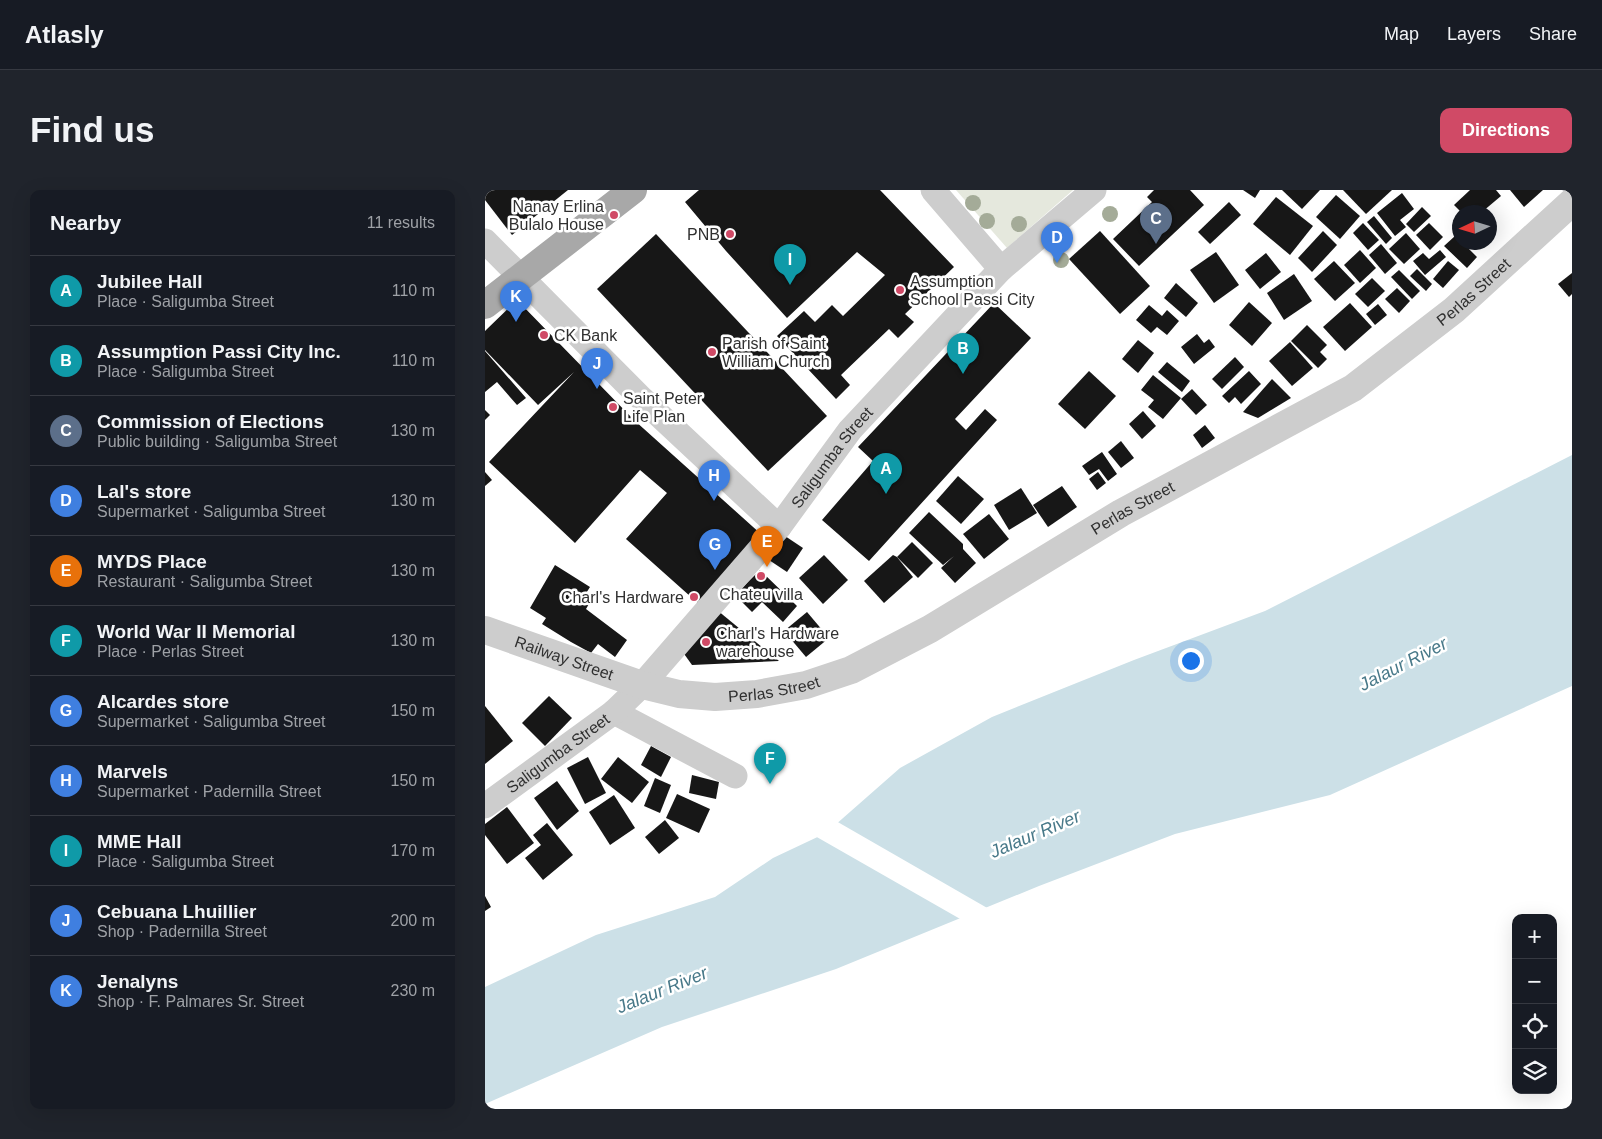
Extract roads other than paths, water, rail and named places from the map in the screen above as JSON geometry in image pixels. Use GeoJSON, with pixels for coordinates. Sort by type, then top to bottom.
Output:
{"type":"FeatureCollection","features":[{"type":"Feature","properties":{"kind":"main road"},"geometry":{"type":"LineString","coordinates":[[485,304],[633,190]]}},
{"type":"Feature","properties":{"kind":"street"},"geometry":{"type":"LineString","coordinates":[[933,190],[1001,270]]}},
{"type":"Feature","properties":{"kind":"street","name":"Saligumba Street"},"geometry":{"type":"LineString","coordinates":[[485,806],[614,712],[642,685],[779,527],[850,430],[1001,270],[1094,190]]}},
{"type":"Feature","properties":{"kind":"street","name":"Perlas Street"},"geometry":{"type":"LineString","coordinates":[[642,685],[679,694],[715,697],[806,685],[851,670],[939,624],[1121,513],[1353,388],[1454,310],[1572,202]]}},
{"type":"Feature","properties":{"kind":"street"},"geometry":{"type":"LineString","coordinates":[[485,241],[642,399],[779,527]]}},
{"type":"Feature","properties":{"kind":"street","name":"Railway Street"},"geometry":{"type":"LineString","coordinates":[[485,630],[642,685]]}},
{"type":"Feature","properties":{"kind":"street"},"geometry":{"type":"LineString","coordinates":[[614,712],[735,776]]}},
{"type":"Feature","properties":{"kind":"water","name":"Jalaur River"},"geometry":{"type":"Polygon","coordinates":[[[1572,455],[1572,686],[1330,795],[1175,834],[1039,886],[836,969],[662,1027],[485,1104],[485,987],[596,935],[715,897],[773,858],[826,833],[900,768],[992,717],[1134,660],[1265,611],[1572,455]]]}},
{"type":"Feature","properties":{"kind":"place","name":"Nanay Erlina Bulalo House"},"geometry":{"type":"Point","coordinates":[614,215]}},
{"type":"Feature","properties":{"kind":"place","name":"PNB"},"geometry":{"type":"Point","coordinates":[730,234]}},
{"type":"Feature","properties":{"kind":"place","name":"Commission of Elections"},"geometry":{"type":"Point","coordinates":[1156,244]}},
{"type":"Feature","properties":{"kind":"place","name":"Lal's store"},"geometry":{"type":"Point","coordinates":[1057,263]}},
{"type":"Feature","properties":{"kind":"place","name":"MME Hall"},"geometry":{"type":"Point","coordinates":[790,285]}},
{"type":"Feature","properties":{"kind":"place","name":"Assumption School Passi City"},"geometry":{"type":"Point","coordinates":[900,290]}},
{"type":"Feature","properties":{"kind":"place","name":"Jenalyns"},"geometry":{"type":"Point","coordinates":[516,322]}},
{"type":"Feature","properties":{"kind":"place","name":"CK Bank"},"geometry":{"type":"Point","coordinates":[544,335]}},
{"type":"Feature","properties":{"kind":"place","name":"Parish of Saint William Church"},"geometry":{"type":"Point","coordinates":[712,352]}},
{"type":"Feature","properties":{"kind":"place","name":"Assumption Passi City Inc."},"geometry":{"type":"Point","coordinates":[963,374]}},
{"type":"Feature","properties":{"kind":"place","name":"Cebuana Lhuillier"},"geometry":{"type":"Point","coordinates":[597,389]}},
{"type":"Feature","properties":{"kind":"place","name":"Saint Peter Life Plan"},"geometry":{"type":"Point","coordinates":[613,407]}},
{"type":"Feature","properties":{"kind":"place","name":"Jubilee Hall"},"geometry":{"type":"Point","coordinates":[886,494]}},
{"type":"Feature","properties":{"kind":"place","name":"Marvels"},"geometry":{"type":"Point","coordinates":[714,501]}},
{"type":"Feature","properties":{"kind":"place","name":"MYDS Place"},"geometry":{"type":"Point","coordinates":[767,567]}},
{"type":"Feature","properties":{"kind":"place","name":"Alcardes store"},"geometry":{"type":"Point","coordinates":[715,570]}},
{"type":"Feature","properties":{"kind":"place","name":"Chateu villa"},"geometry":{"type":"Point","coordinates":[761,576]}},
{"type":"Feature","properties":{"kind":"place","name":"Charl's Hardware"},"geometry":{"type":"Point","coordinates":[694,597]}},
{"type":"Feature","properties":{"kind":"place","name":"Charl's Hardware warehouse"},"geometry":{"type":"Point","coordinates":[706,642]}},
{"type":"Feature","properties":{"kind":"place","name":"World War II Memorial"},"geometry":{"type":"Point","coordinates":[770,784]}}]}
